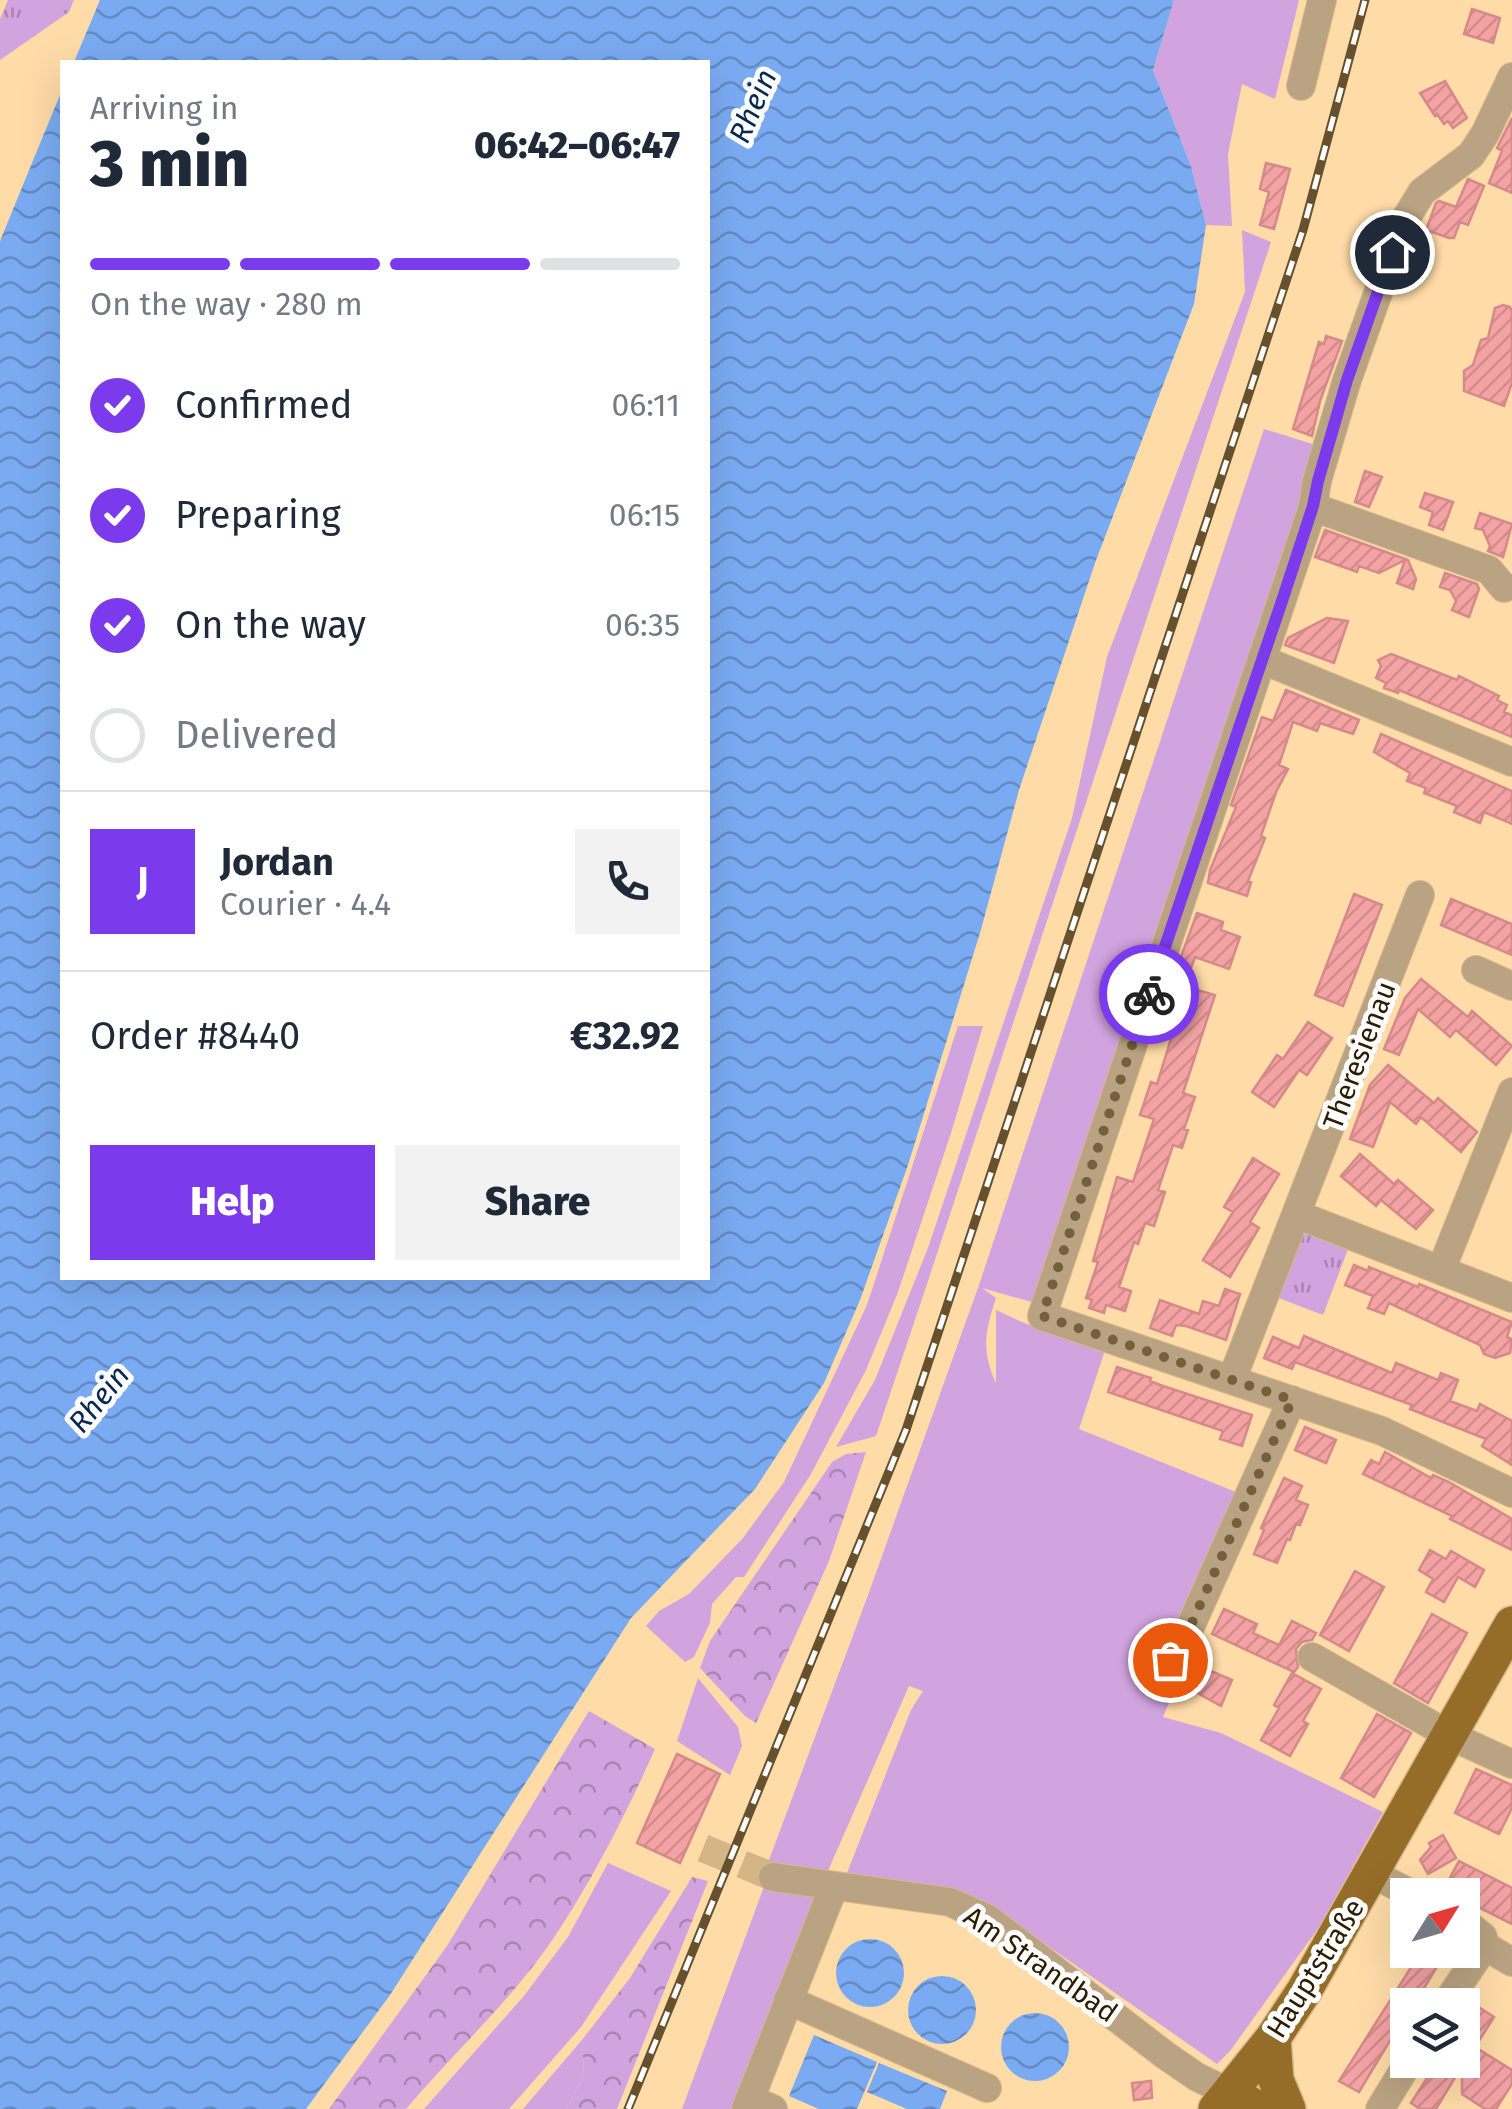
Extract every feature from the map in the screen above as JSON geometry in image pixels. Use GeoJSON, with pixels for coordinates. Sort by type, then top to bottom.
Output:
{"type":"FeatureCollection","features":[{"type":"Feature","properties":{"kind":"main road","name":"Hauptstraße"},"geometry":{"type":"LineString","coordinates":[[1235,2104],[1373,1874],[1512,1624]]}},
{"type":"Feature","properties":{"kind":"main road"},"geometry":{"type":"LineString","coordinates":[[1273,2038],[1276,2080],[1288,2109]]}},
{"type":"Feature","properties":{"kind":"street"},"geometry":{"type":"LineString","coordinates":[[1300,86],[1322,0]]}},
{"type":"Feature","properties":{"kind":"street"},"geometry":{"type":"LineString","coordinates":[[1512,77],[1471,154],[1422,192],[1403,223],[1347,380],[1313,506],[1263,660],[1042,1316],[1382,1431],[1512,1493]]}},
{"type":"Feature","properties":{"kind":"street"},"geometry":{"type":"LineString","coordinates":[[1313,506],[1489,570],[1504,588]]}},
{"type":"Feature","properties":{"kind":"street"},"geometry":{"type":"LineString","coordinates":[[1263,660],[1512,762]]}},
{"type":"Feature","properties":{"kind":"street","name":"Theresienau"},"geometry":{"type":"LineString","coordinates":[[1232,1380],[1420,895]]}},
{"type":"Feature","properties":{"kind":"street"},"geometry":{"type":"LineString","coordinates":[[1476,970],[1512,986]]}},
{"type":"Feature","properties":{"kind":"street"},"geometry":{"type":"LineString","coordinates":[[1441,1270],[1512,1092]]}},
{"type":"Feature","properties":{"kind":"street"},"geometry":{"type":"LineString","coordinates":[[1298,1215],[1512,1298]]}},
{"type":"Feature","properties":{"kind":"street"},"geometry":{"type":"LineString","coordinates":[[1170,1660],[1182,1645],[1292,1400]]}},
{"type":"Feature","properties":{"kind":"street"},"geometry":{"type":"LineString","coordinates":[[1312,1657],[1451,1736],[1512,1764]]}},
{"type":"Feature","properties":{"kind":"street"},"geometry":{"type":"LineString","coordinates":[[1373,1874],[1390,1883]]}},
{"type":"Feature","properties":{"kind":"street","name":"Am Strandbad"},"geometry":{"type":"LineString","coordinates":[[773,1877],[950,1902],[988,1919],[1235,2104]]}},
{"type":"Feature","properties":{"kind":"street"},"geometry":{"type":"LineString","coordinates":[[756,2106],[788,2000],[834,1886]]}},
{"type":"Feature","properties":{"kind":"street"},"geometry":{"type":"LineString","coordinates":[[1456,1988],[1484,1946],[1480,1935]]}},
{"type":"Feature","properties":{"kind":"street"},"geometry":{"type":"LineString","coordinates":[[1484,1946],[1512,1962]]}},
{"type":"Feature","properties":{"kind":"street"},"geometry":{"type":"LineString","coordinates":[[788,2000],[988,2088]]}},
{"type":"Feature","properties":{"kind":"street"},"geometry":{"type":"LineString","coordinates":[[1380,2109],[1399,2078]]}},
{"type":"Feature","properties":{"kind":"green space"},"geometry":{"type":"Polygon","coordinates":[[[8,0],[74,0],[69,12],[0,60],[0,19],[8,0]]]}},
{"type":"Feature","properties":{"kind":"green space"},"geometry":{"type":"Polygon","coordinates":[[[1174,0],[1299,0],[1275,99],[1242,84],[1228,154],[1232,226],[1206,225],[1191,166],[1153,70],[1174,0]]]}},
{"type":"Feature","properties":{"kind":"green space"},"geometry":{"type":"Polygon","coordinates":[[[1242,230],[1271,242],[926,1287],[876,1436],[836,1447],[875,1380],[928,1248],[1072,818],[1107,657],[1245,292],[1242,230]]]}},
{"type":"Feature","properties":{"kind":"green space"},"geometry":{"type":"Polygon","coordinates":[[[1264,429],[1319,446],[1035,1303],[982,1288],[996,1298],[986,1341],[996,1383],[996,1310],[1105,1350],[1079,1429],[1241,1494],[1176,1642],[1139,1666],[1175,1688],[1163,1717],[1221,1733],[1383,1812],[1319,1927],[1217,2064],[982,1900],[847,1873],[911,1710],[923,1691],[909,1686],[827,1873],[766,1868],[979,1285],[1264,429]]]}},
{"type":"Feature","properties":{"kind":"green space"},"geometry":{"type":"Polygon","coordinates":[[[958,1026],[983,1026],[898,1292],[866,1370],[811,1474],[744,1577],[736,1577],[712,1604],[710,1623],[694,1657],[685,1662],[646,1626],[659,1611],[689,1594],[743,1538],[784,1482],[867,1305],[958,1026]]]}},
{"type":"Feature","properties":{"kind":"green space"},"geometry":{"type":"Polygon","coordinates":[[[1303,1231],[1350,1244],[1323,1315],[1276,1297],[1303,1231]]]}},
{"type":"Feature","properties":{"kind":"green space"},"geometry":{"type":"Polygon","coordinates":[[[866,1452],[829,1561],[756,1723],[700,1668],[710,1641],[832,1462],[846,1454],[866,1452]]]}},
{"type":"Feature","properties":{"kind":"green space"},"geometry":{"type":"Polygon","coordinates":[[[698,1678],[738,1727],[742,1746],[730,1775],[677,1741],[698,1678]]]}},
{"type":"Feature","properties":{"kind":"green space"},"geometry":{"type":"Polygon","coordinates":[[[589,1711],[655,1749],[610,1843],[557,1933],[504,2001],[406,2109],[329,2109],[447,1946],[589,1711]]]}},
{"type":"Feature","properties":{"kind":"green space"},"geometry":{"type":"Polygon","coordinates":[[[608,1863],[671,1891],[581,2027],[509,2109],[424,2109],[524,1996],[568,1937],[608,1863]]]}},
{"type":"Feature","properties":{"kind":"green space"},"geometry":{"type":"Polygon","coordinates":[[[692,1877],[708,1881],[617,2109],[566,2109],[584,2075],[582,2040],[630,1978],[692,1877]]]}},
{"type":"Feature","properties":{"kind":"green space"},"geometry":{"type":"Polygon","coordinates":[[[766,1881],[821,1890],[734,2109],[682,2109],[766,1881]]]}},
{"type":"Feature","properties":{"kind":"green space"},"geometry":{"type":"Polygon","coordinates":[[[582,2040],[584,2075],[566,2109],[523,2109],[582,2040]]]}},
{"type":"Feature","properties":{"kind":"water","name":"Rhein"},"geometry":{"type":"Polygon","coordinates":[[[100,0],[1174,0],[1153,70],[1191,166],[1206,225],[1194,304],[1095,563],[1019,790],[980,933],[908,1165],[860,1300],[824,1383],[755,1489],[631,1618],[390,1995],[306,2109],[0,2109],[0,241],[60,95],[60,1280],[710,1280],[710,60],[75,60],[100,0]]]}},
{"type":"Feature","properties":{"kind":"water"},"geometry":{"type":"Polygon","coordinates":[[[870,1939],[883,1941],[894,1949],[902,1960],[902,1986],[894,1997],[883,2005],[870,2007],[857,2005],[846,1997],[838,1986],[836,1973],[838,1960],[846,1949],[857,1941],[870,1939]]]}},
{"type":"Feature","properties":{"kind":"water"},"geometry":{"type":"Polygon","coordinates":[[[942,1976],[955,1978],[966,1986],[974,1997],[974,2023],[966,2034],[955,2042],[942,2044],[929,2042],[918,2034],[910,2023],[908,2010],[910,1997],[918,1986],[929,1978],[942,1976]]]}},
{"type":"Feature","properties":{"kind":"water"},"geometry":{"type":"Polygon","coordinates":[[[1035,2013],[1048,2015],[1059,2023],[1067,2034],[1067,2060],[1059,2071],[1048,2079],[1035,2081],[1022,2079],[1011,2071],[1003,2060],[1001,2047],[1003,2034],[1011,2023],[1022,2015],[1035,2013]]]}},
{"type":"Feature","properties":{"kind":"water"},"geometry":{"type":"Polygon","coordinates":[[[814,2035],[877,2062],[857,2109],[819,2109],[789,2096],[814,2035]]]}},
{"type":"Feature","properties":{"kind":"water"},"geometry":{"type":"Polygon","coordinates":[[[879,2063],[947,2091],[940,2109],[907,2109],[867,2092],[879,2063]]]}},
{"type":"Feature","properties":{"kind":"building"},"geometry":{"type":"Polygon","coordinates":[[[1472,9],[1500,18],[1493,43],[1464,34],[1472,9]]]}},
{"type":"Feature","properties":{"kind":"building"},"geometry":{"type":"Polygon","coordinates":[[[1445,81],[1467,118],[1453,128],[1448,121],[1444,124],[1435,116],[1420,93],[1445,81]]]}},
{"type":"Feature","properties":{"kind":"building"},"geometry":{"type":"Polygon","coordinates":[[[1512,118],[1512,193],[1489,183],[1502,151],[1497,148],[1512,118]]]}},
{"type":"Feature","properties":{"kind":"building"},"geometry":{"type":"Polygon","coordinates":[[[1266,163],[1290,169],[1274,229],[1260,225],[1269,192],[1260,189],[1266,163]]]}},
{"type":"Feature","properties":{"kind":"building"},"geometry":{"type":"Polygon","coordinates":[[[1468,179],[1484,186],[1468,225],[1460,222],[1454,238],[1426,230],[1436,203],[1456,207],[1468,179]]]}},
{"type":"Feature","properties":{"kind":"building"},"geometry":{"type":"Polygon","coordinates":[[[1503,305],[1512,312],[1512,383],[1504,406],[1464,391],[1464,371],[1473,365],[1481,340],[1488,338],[1495,308],[1503,305]]]}},
{"type":"Feature","properties":{"kind":"building"},"geometry":{"type":"Polygon","coordinates":[[[1326,336],[1342,341],[1312,436],[1293,429],[1319,342],[1324,344],[1326,336]]]}},
{"type":"Feature","properties":{"kind":"building"},"geometry":{"type":"Polygon","coordinates":[[[1365,471],[1382,477],[1369,507],[1355,502],[1365,471]]]}},
{"type":"Feature","properties":{"kind":"building"},"geometry":{"type":"Polygon","coordinates":[[[1425,493],[1453,502],[1443,530],[1429,525],[1433,512],[1420,507],[1425,493]]]}},
{"type":"Feature","properties":{"kind":"building"},"geometry":{"type":"Polygon","coordinates":[[[1480,513],[1512,524],[1503,557],[1488,551],[1490,546],[1483,530],[1475,528],[1480,513]]]}},
{"type":"Feature","properties":{"kind":"building"},"geometry":{"type":"Polygon","coordinates":[[[1325,530],[1408,560],[1416,579],[1413,589],[1397,583],[1405,560],[1379,573],[1359,566],[1357,572],[1315,557],[1325,530]]]}},
{"type":"Feature","properties":{"kind":"building"},"geometry":{"type":"Polygon","coordinates":[[[1445,573],[1477,584],[1479,589],[1469,617],[1452,610],[1456,601],[1450,590],[1440,587],[1445,573]]]}},
{"type":"Feature","properties":{"kind":"building"},"geometry":{"type":"Polygon","coordinates":[[[1327,618],[1348,621],[1334,663],[1285,645],[1288,638],[1327,618]]]}},
{"type":"Feature","properties":{"kind":"building"},"geometry":{"type":"Polygon","coordinates":[[[1391,654],[1457,680],[1459,676],[1499,696],[1497,700],[1507,705],[1504,712],[1512,715],[1512,737],[1399,690],[1398,693],[1384,688],[1386,683],[1376,678],[1381,666],[1378,660],[1391,654]]]}},
{"type":"Feature","properties":{"kind":"building"},"geometry":{"type":"Polygon","coordinates":[[[1286,690],[1359,720],[1353,734],[1320,723],[1317,731],[1293,722],[1279,765],[1288,769],[1261,836],[1265,838],[1248,881],[1251,882],[1247,896],[1208,883],[1210,870],[1236,807],[1231,805],[1262,717],[1273,721],[1286,690]]]}},
{"type":"Feature","properties":{"kind":"building"},"geometry":{"type":"Polygon","coordinates":[[[1381,734],[1512,791],[1512,824],[1484,812],[1480,823],[1454,812],[1457,806],[1424,793],[1426,788],[1407,781],[1410,773],[1374,752],[1381,734]]]}},
{"type":"Feature","properties":{"kind":"building"},"geometry":{"type":"Polygon","coordinates":[[[1354,894],[1382,905],[1343,1006],[1315,995],[1354,894]]]}},
{"type":"Feature","properties":{"kind":"building"},"geometry":{"type":"Polygon","coordinates":[[[1451,899],[1512,924],[1512,955],[1441,925],[1451,899]]]}},
{"type":"Feature","properties":{"kind":"building"},"geometry":{"type":"Polygon","coordinates":[[[1197,913],[1223,922],[1221,930],[1240,937],[1229,969],[1195,957],[1187,978],[1175,973],[1197,913]]]}},
{"type":"Feature","properties":{"kind":"building"},"geometry":{"type":"Polygon","coordinates":[[[1421,979],[1468,1017],[1472,1011],[1512,1046],[1496,1065],[1456,1030],[1450,1037],[1418,1009],[1399,1055],[1384,1049],[1405,998],[1421,979]]]}},
{"type":"Feature","properties":{"kind":"building"},"geometry":{"type":"Polygon","coordinates":[[[1187,987],[1215,995],[1183,1093],[1195,1097],[1184,1129],[1188,1130],[1182,1148],[1173,1145],[1158,1190],[1165,1192],[1154,1226],[1145,1223],[1138,1244],[1134,1242],[1119,1287],[1131,1291],[1125,1311],[1106,1305],[1104,1313],[1089,1308],[1092,1300],[1086,1298],[1098,1262],[1093,1261],[1117,1177],[1133,1182],[1154,1119],[1140,1115],[1151,1082],[1157,1084],[1187,987]]]}},
{"type":"Feature","properties":{"kind":"building"},"geometry":{"type":"Polygon","coordinates":[[[1308,1022],[1332,1038],[1307,1075],[1299,1070],[1274,1107],[1252,1092],[1277,1055],[1283,1059],[1308,1022]]]}},
{"type":"Feature","properties":{"kind":"building"},"geometry":{"type":"Polygon","coordinates":[[[1388,1065],[1434,1103],[1438,1098],[1477,1132],[1461,1152],[1421,1117],[1416,1124],[1390,1102],[1373,1147],[1350,1139],[1370,1085],[1388,1065]]]}},
{"type":"Feature","properties":{"kind":"building"},"geometry":{"type":"Polygon","coordinates":[[[1360,1154],[1394,1184],[1398,1180],[1433,1210],[1416,1229],[1381,1200],[1376,1206],[1341,1176],[1360,1154]]]}},
{"type":"Feature","properties":{"kind":"building"},"geometry":{"type":"Polygon","coordinates":[[[1253,1158],[1279,1174],[1250,1222],[1259,1228],[1230,1277],[1203,1260],[1233,1212],[1224,1207],[1253,1158]]]}},
{"type":"Feature","properties":{"kind":"building"},"geometry":{"type":"Polygon","coordinates":[[[1354,1265],[1418,1287],[1419,1284],[1512,1322],[1507,1337],[1512,1339],[1510,1353],[1495,1358],[1484,1354],[1480,1345],[1389,1303],[1384,1314],[1368,1308],[1373,1296],[1345,1285],[1354,1265]]]}},
{"type":"Feature","properties":{"kind":"building"},"geometry":{"type":"Polygon","coordinates":[[[1225,1289],[1240,1294],[1226,1340],[1186,1326],[1176,1325],[1172,1336],[1150,1328],[1160,1300],[1199,1314],[1203,1301],[1219,1306],[1225,1289]]]}},
{"type":"Feature","properties":{"kind":"building"},"geometry":{"type":"Polygon","coordinates":[[[1304,1336],[1392,1373],[1396,1363],[1438,1380],[1441,1373],[1458,1380],[1450,1401],[1477,1411],[1480,1404],[1512,1421],[1512,1465],[1482,1446],[1486,1439],[1410,1409],[1412,1405],[1295,1362],[1292,1369],[1264,1358],[1273,1337],[1299,1348],[1304,1336]]]}},
{"type":"Feature","properties":{"kind":"building"},"geometry":{"type":"Polygon","coordinates":[[[1117,1367],[1252,1415],[1242,1446],[1220,1439],[1223,1431],[1108,1392],[1117,1367]]]}},
{"type":"Feature","properties":{"kind":"building"},"geometry":{"type":"Polygon","coordinates":[[[1305,1427],[1336,1440],[1326,1463],[1295,1450],[1305,1427]]]}},
{"type":"Feature","properties":{"kind":"building"},"geometry":{"type":"Polygon","coordinates":[[[1385,1452],[1431,1478],[1433,1475],[1449,1482],[1512,1519],[1512,1550],[1450,1519],[1452,1516],[1363,1474],[1371,1460],[1379,1464],[1385,1452]]]}},
{"type":"Feature","properties":{"kind":"building"},"geometry":{"type":"Polygon","coordinates":[[[1284,1478],[1302,1486],[1296,1500],[1308,1505],[1277,1563],[1254,1554],[1264,1530],[1261,1528],[1284,1478]]]}},
{"type":"Feature","properties":{"kind":"building"},"geometry":{"type":"Polygon","coordinates":[[[1430,1550],[1446,1559],[1451,1551],[1484,1570],[1475,1587],[1458,1577],[1444,1602],[1426,1592],[1433,1579],[1419,1570],[1430,1550]]]}},
{"type":"Feature","properties":{"kind":"building"},"geometry":{"type":"Polygon","coordinates":[[[1355,1571],[1384,1587],[1349,1651],[1320,1635],[1355,1571]]]}},
{"type":"Feature","properties":{"kind":"building"},"geometry":{"type":"Polygon","coordinates":[[[1224,1609],[1257,1624],[1253,1633],[1279,1645],[1292,1621],[1316,1633],[1296,1649],[1298,1667],[1294,1672],[1212,1634],[1224,1609]]]}},
{"type":"Feature","properties":{"kind":"building"},"geometry":{"type":"Polygon","coordinates":[[[1432,1614],[1467,1633],[1428,1703],[1394,1683],[1432,1614]]]}},
{"type":"Feature","properties":{"kind":"building"},"geometry":{"type":"Polygon","coordinates":[[[1199,1666],[1232,1680],[1221,1706],[1190,1689],[1199,1666]]]}},
{"type":"Feature","properties":{"kind":"building"},"geometry":{"type":"Polygon","coordinates":[[[1292,1673],[1321,1689],[1290,1756],[1261,1740],[1292,1673]]]}},
{"type":"Feature","properties":{"kind":"building"},"geometry":{"type":"Polygon","coordinates":[[[1377,1714],[1411,1733],[1374,1797],[1341,1778],[1377,1714]]]}},
{"type":"Feature","properties":{"kind":"building"},"geometry":{"type":"Polygon","coordinates":[[[677,1754],[720,1774],[680,1863],[637,1843],[677,1754]]]}},
{"type":"Feature","properties":{"kind":"building"},"geometry":{"type":"Polygon","coordinates":[[[1476,1769],[1512,1785],[1512,1808],[1499,1834],[1455,1813],[1476,1769]]]}},
{"type":"Feature","properties":{"kind":"building"},"geometry":{"type":"Polygon","coordinates":[[[1443,1835],[1456,1858],[1428,1874],[1420,1860],[1431,1847],[1429,1843],[1443,1835]]]}},
{"type":"Feature","properties":{"kind":"building"},"geometry":{"type":"Polygon","coordinates":[[[1459,1861],[1512,1888],[1512,1924],[1480,1908],[1480,1878],[1450,1878],[1459,1861]]]}},
{"type":"Feature","properties":{"kind":"building"},"geometry":{"type":"Polygon","coordinates":[[[1411,1968],[1436,1968],[1424,1988],[1398,1988],[1411,1968]]]}},
{"type":"Feature","properties":{"kind":"building"},"geometry":{"type":"Polygon","coordinates":[[[1390,2001],[1390,2041],[1359,2092],[1339,2081],[1390,2001]]]}},
{"type":"Feature","properties":{"kind":"building"},"geometry":{"type":"Polygon","coordinates":[[[1480,2008],[1494,2017],[1480,2039],[1480,2008]]]}},
{"type":"Feature","properties":{"kind":"building"},"geometry":{"type":"Polygon","coordinates":[[[1480,2050],[1512,2070],[1512,2084],[1496,2109],[1485,2109],[1462,2094],[1462,2078],[1480,2078],[1480,2050]]]}},
{"type":"Feature","properties":{"kind":"building"},"geometry":{"type":"Polygon","coordinates":[[[1427,2078],[1455,2078],[1436,2109],[1420,2109],[1411,2103],[1427,2078]]]}},
{"type":"Feature","properties":{"kind":"building"},"geometry":{"type":"Polygon","coordinates":[[[1151,2081],[1152,2098],[1134,2100],[1132,2083],[1151,2081]]]}},
{"type":"Feature","properties":{"kind":"tunnel"},"geometry":{"type":"LineString","coordinates":[[703,1848],[773,1877]]}},
{"type":"Feature","properties":{"kind":"railway"},"geometry":{"type":"LineString","coordinates":[[628,2109],[906,1430],[1303,230],[1365,0]]}},
{"type":"Feature","properties":{"kind":"way so far"},"geometry":{"type":"LineString","coordinates":[[1149,994],[1042,1316],[1292,1400],[1182,1645],[1170,1660]]}},
{"type":"Feature","properties":{"kind":"route"},"geometry":{"type":"LineString","coordinates":[[1149,994],[1283,598],[1347,380],[1392,252]]}}]}
